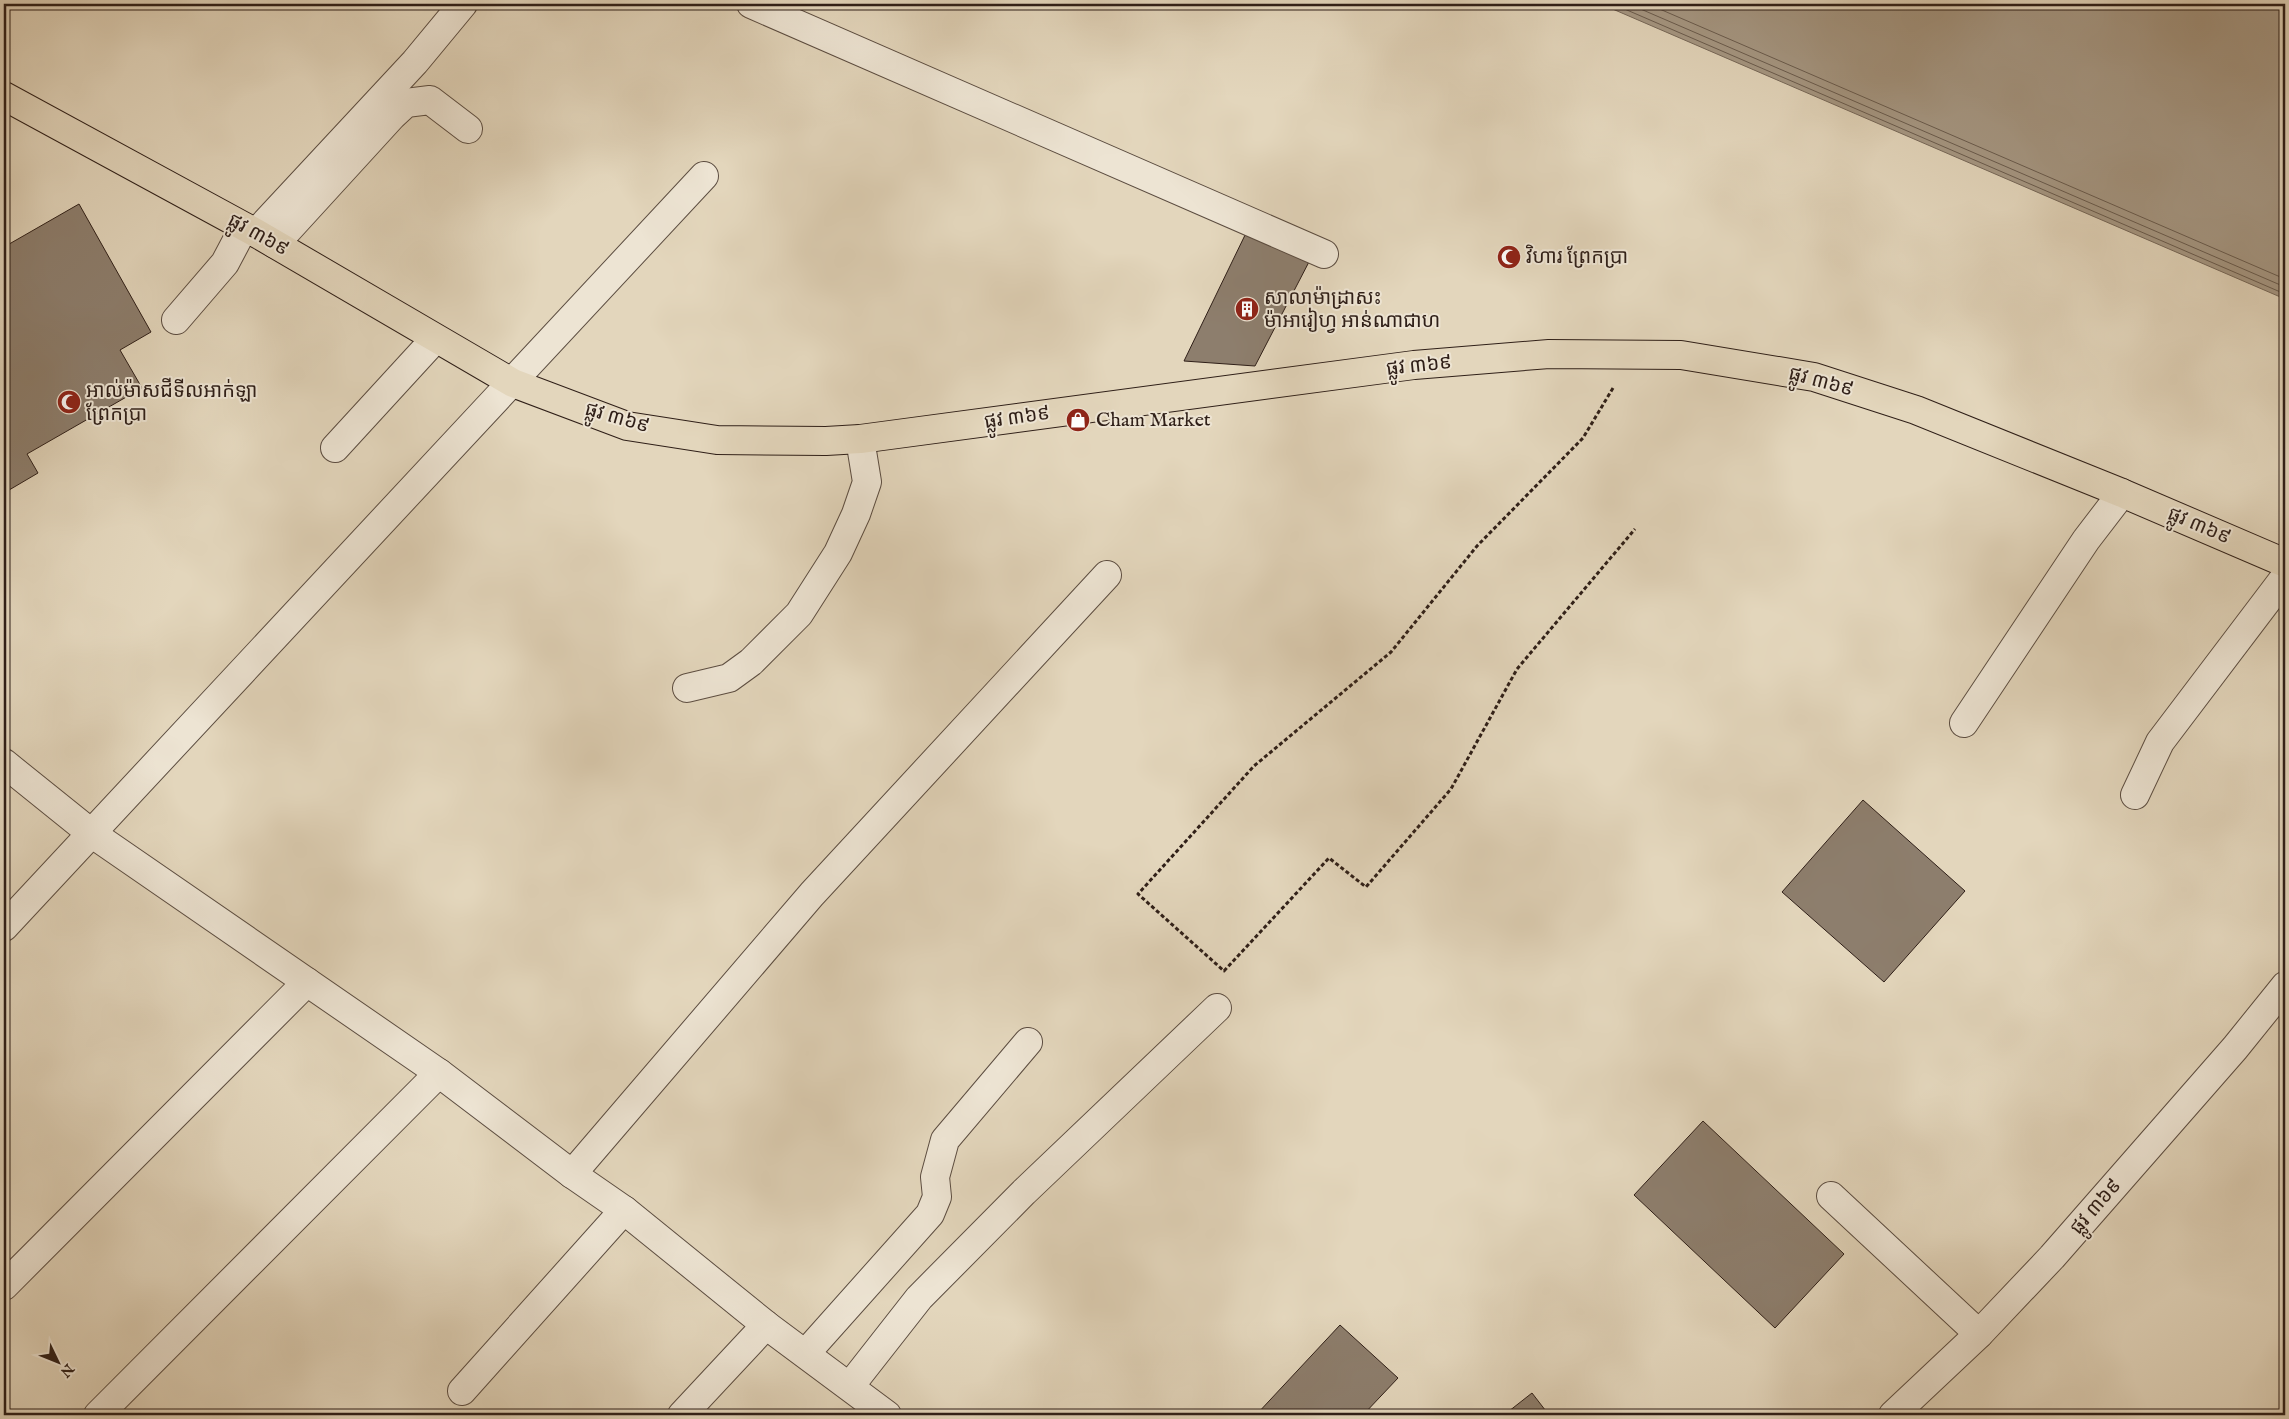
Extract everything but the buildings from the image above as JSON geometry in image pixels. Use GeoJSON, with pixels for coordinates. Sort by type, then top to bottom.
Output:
{"type":"FeatureCollection","features":[{"type":"Feature","properties":{"kind":"main road","name":"ផ្លូវ ៣៦៩"},"geometry":{"type":"LineString","coordinates":[[4,96],[258,234],[513,383],[627,426],[717,440],[860,440],[1414,365],[1549,354],[1681,355],[1814,376],[1916,410],[2122,493],[2285,563]]}},
{"type":"Feature","properties":{"kind":"street"},"geometry":{"type":"LineString","coordinates":[[258,234],[415,62],[463,4]]}},
{"type":"Feature","properties":{"kind":"street"},"geometry":{"type":"LineString","coordinates":[[751,4],[1324,254]]}},
{"type":"Feature","properties":{"kind":"street"},"geometry":{"type":"LineString","coordinates":[[176,320],[225,263],[406,103],[430,100],[468,129]]}},
{"type":"Feature","properties":{"kind":"street"},"geometry":{"type":"LineString","coordinates":[[4,927],[704,176]]}},
{"type":"Feature","properties":{"kind":"street"},"geometry":{"type":"LineString","coordinates":[[335,448],[436,339]]}},
{"type":"Feature","properties":{"kind":"street"},"geometry":{"type":"LineString","coordinates":[[687,688],[729,678],[752,662],[799,614],[838,553],[856,514],[867,482],[860,440]]}},
{"type":"Feature","properties":{"kind":"street"},"geometry":{"type":"LineString","coordinates":[[1964,722],[2086,540],[2122,493]]}},
{"type":"Feature","properties":{"kind":"street"},"geometry":{"type":"LineString","coordinates":[[572,1174],[812,894],[1107,575]]}},
{"type":"Feature","properties":{"kind":"street"},"geometry":{"type":"LineString","coordinates":[[2135,795],[2160,742],[2285,577]]}},
{"type":"Feature","properties":{"kind":"street"},"geometry":{"type":"LineString","coordinates":[[4,763],[91,833],[439,1073],[572,1174],[624,1210],[766,1325],[887,1415]]}},
{"type":"Feature","properties":{"kind":"street"},"geometry":{"type":"LineString","coordinates":[[4,1286],[307,982]]}},
{"type":"Feature","properties":{"kind":"street","name":"ផ្លូវ ៣៦៩"},"geometry":{"type":"LineString","coordinates":[[1893,1415],[1979,1334],[2059,1250],[2235,1048],[2285,986]]}},
{"type":"Feature","properties":{"kind":"street"},"geometry":{"type":"LineString","coordinates":[[850,1386],[919,1298],[1024,1192],[1217,1008]]}},
{"type":"Feature","properties":{"kind":"street"},"geometry":{"type":"LineString","coordinates":[[806,1353],[930,1214],[937,1197],[935,1177],[945,1140],[1028,1042]]}},
{"type":"Feature","properties":{"kind":"street"},"geometry":{"type":"LineString","coordinates":[[98,1415],[439,1073]]}},
{"type":"Feature","properties":{"kind":"street"},"geometry":{"type":"LineString","coordinates":[[1831,1196],[1979,1334]]}},
{"type":"Feature","properties":{"kind":"street"},"geometry":{"type":"LineString","coordinates":[[462,1392],[624,1210]]}},
{"type":"Feature","properties":{"kind":"street"},"geometry":{"type":"LineString","coordinates":[[682,1415],[766,1325]]}},
{"type":"Feature","properties":{"kind":"path"},"geometry":{"type":"LineString","coordinates":[[1632,355],[1583,438],[1477,546],[1391,652],[1254,766],[1138,894],[1224,971],[1329,858],[1366,887],[1451,788],[1517,669],[1635,529]]}},
{"type":"Feature","properties":{"kind":"water"},"geometry":{"type":"Polygon","coordinates":[[[1601,4],[2285,4],[2285,299],[1601,4]]]}},
{"type":"Feature","properties":{"kind":"place","name":"វិហារ ព្រែកប្រា"},"geometry":{"type":"Point","coordinates":[1509,257]}},
{"type":"Feature","properties":{"kind":"place","name":"សាលាម៉ាដ្រាសះ ម៉ាអារៀហ្វ អាន់ណាជាហ"},"geometry":{"type":"Point","coordinates":[1247,309]}},
{"type":"Feature","properties":{"kind":"place","name":"អាល់ម៉ាសជីទីលអាក់ឡា ព្រែកប្រា"},"geometry":{"type":"Point","coordinates":[69,402]}},
{"type":"Feature","properties":{"kind":"place","name":"Cham Market"},"geometry":{"type":"Point","coordinates":[1078,420]}}]}
